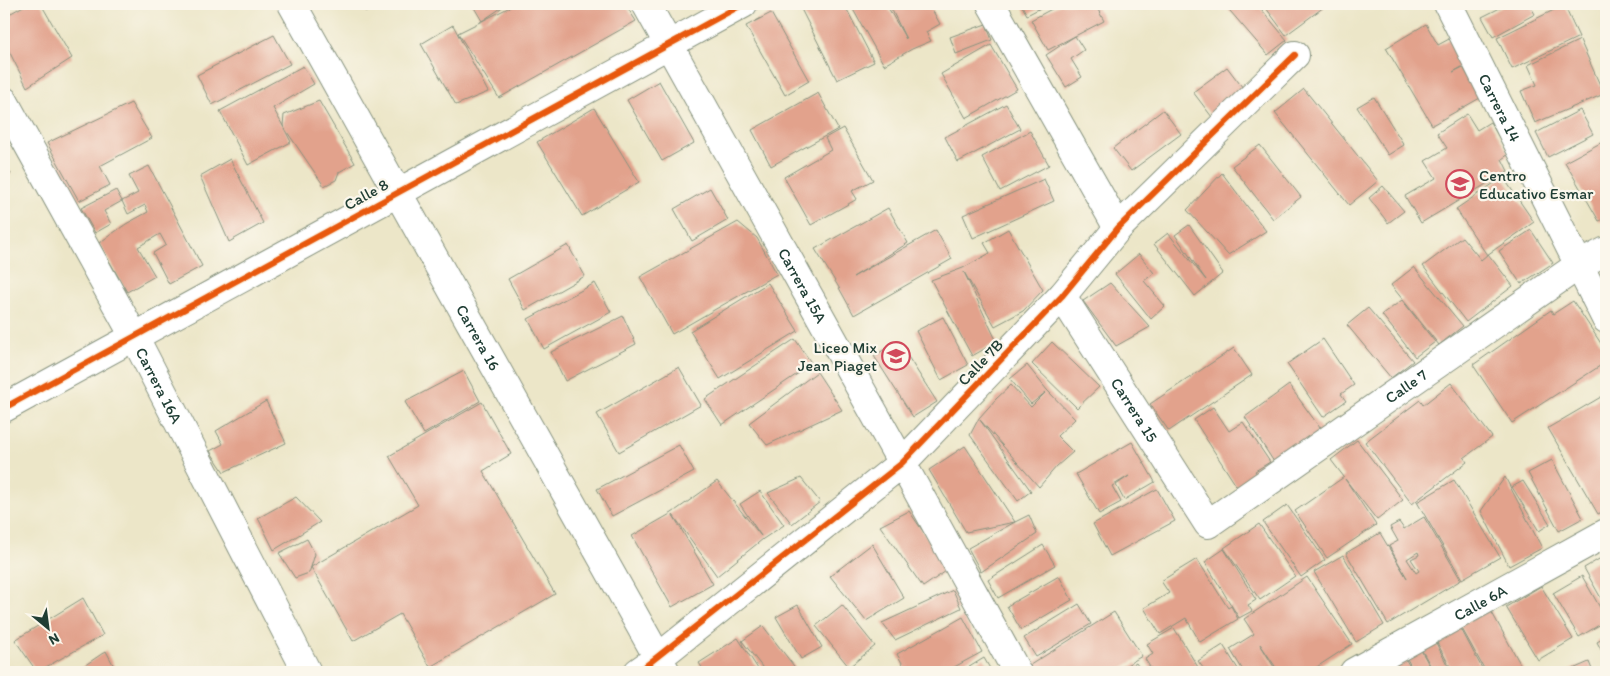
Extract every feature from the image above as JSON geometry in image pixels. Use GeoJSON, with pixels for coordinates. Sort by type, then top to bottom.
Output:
{"type":"FeatureCollection","features":[{"type":"Feature","properties":{"kind":"street","name":"Carrera 16"},"geometry":{"type":"LineString","coordinates":[[292,4],[398,192],[654,667]]}},
{"type":"Feature","properties":{"kind":"street","name":"Carrera 15A"},"geometry":{"type":"LineString","coordinates":[[646,4],[1017,672]]}},
{"type":"Feature","properties":{"kind":"street","name":"Calle 8"},"geometry":{"type":"LineString","coordinates":[[4,408],[743,4]]}},
{"type":"Feature","properties":{"kind":"street"},"geometry":{"type":"LineString","coordinates":[[991,4],[1118,228]]}},
{"type":"Feature","properties":{"kind":"street","name":"Carrera 14"},"geometry":{"type":"LineString","coordinates":[[1448,4],[1606,319]]}},
{"type":"Feature","properties":{"kind":"street","name":"Calle 7B"},"geometry":{"type":"LineString","coordinates":[[654,667],[902,463],[1062,296],[1118,228],[1295,55]]}},
{"type":"Feature","properties":{"kind":"street","name":"Carrera 16A"},"geometry":{"type":"LineString","coordinates":[[4,101],[135,338],[307,672]]}},
{"type":"Feature","properties":{"kind":"street","name":"Calle 7"},"geometry":{"type":"LineString","coordinates":[[1208,524],[1579,265],[1606,251]]}},
{"type":"Feature","properties":{"kind":"street","name":"Carrera 15"},"geometry":{"type":"LineString","coordinates":[[1062,296],[1208,524]]}},
{"type":"Feature","properties":{"kind":"street","name":"Calle 6A"},"geometry":{"type":"LineString","coordinates":[[1354,672],[1606,533]]}},
{"type":"Feature","properties":{"kind":"building"},"geometry":{"type":"Polygon","coordinates":[[[27,4],[41,4],[72,58],[27,87],[4,41],[4,17],[27,4]]]}},
{"type":"Feature","properties":{"kind":"building"},"geometry":{"type":"Polygon","coordinates":[[[361,4],[380,4],[366,12],[361,4]]]}},
{"type":"Feature","properties":{"kind":"building"},"geometry":{"type":"Polygon","coordinates":[[[472,4],[507,4],[482,21],[472,4]]]}},
{"type":"Feature","properties":{"kind":"building"},"geometry":{"type":"Polygon","coordinates":[[[516,4],[625,4],[636,21],[499,98],[458,33],[516,4]]]}},
{"type":"Feature","properties":{"kind":"building"},"geometry":{"type":"Polygon","coordinates":[[[811,4],[844,4],[874,62],[837,80],[801,9],[811,4]]]}},
{"type":"Feature","properties":{"kind":"building"},"geometry":{"type":"Polygon","coordinates":[[[850,4],[886,4],[906,39],[889,4],[929,4],[940,24],[926,32],[931,41],[912,49],[884,65],[850,4]]]}},
{"type":"Feature","properties":{"kind":"building"},"geometry":{"type":"Polygon","coordinates":[[[1021,4],[1048,4],[1027,15],[1021,4]]]}},
{"type":"Feature","properties":{"kind":"building"},"geometry":{"type":"Polygon","coordinates":[[[1061,4],[1095,4],[1104,21],[1048,50],[1031,20],[1061,4]]]}},
{"type":"Feature","properties":{"kind":"building"},"geometry":{"type":"Polygon","coordinates":[[[1224,4],[1257,4],[1287,40],[1268,55],[1224,4]]]}},
{"type":"Feature","properties":{"kind":"building"},"geometry":{"type":"Polygon","coordinates":[[[1263,4],[1328,4],[1286,35],[1263,4]]]}},
{"type":"Feature","properties":{"kind":"building"},"geometry":{"type":"Polygon","coordinates":[[[1508,4],[1529,4],[1535,14],[1493,37],[1482,17],[1508,4]]]}},
{"type":"Feature","properties":{"kind":"building"},"geometry":{"type":"Polygon","coordinates":[[[1564,5],[1579,37],[1512,69],[1497,38],[1564,5]]]}},
{"type":"Feature","properties":{"kind":"building"},"geometry":{"type":"Polygon","coordinates":[[[771,13],[809,81],[785,95],[746,26],[771,13]]]}},
{"type":"Feature","properties":{"kind":"building"},"geometry":{"type":"Polygon","coordinates":[[[986,24],[992,40],[956,54],[950,37],[986,24]]]}},
{"type":"Feature","properties":{"kind":"building"},"geometry":{"type":"Polygon","coordinates":[[[1426,24],[1438,45],[1451,38],[1467,64],[1453,72],[1463,67],[1480,98],[1432,125],[1386,48],[1426,24]]]}},
{"type":"Feature","properties":{"kind":"building"},"geometry":{"type":"Polygon","coordinates":[[[453,25],[488,92],[456,105],[421,44],[453,25]]]}},
{"type":"Feature","properties":{"kind":"building"},"geometry":{"type":"Polygon","coordinates":[[[274,35],[290,64],[212,105],[197,75],[274,35]]]}},
{"type":"Feature","properties":{"kind":"building"},"geometry":{"type":"Polygon","coordinates":[[[1075,36],[1084,50],[1071,59],[1082,77],[1066,87],[1046,55],[1075,36]]]}},
{"type":"Feature","properties":{"kind":"building"},"geometry":{"type":"Polygon","coordinates":[[[1580,40],[1604,94],[1535,123],[1521,91],[1537,85],[1528,65],[1580,40]]]}},
{"type":"Feature","properties":{"kind":"building"},"geometry":{"type":"Polygon","coordinates":[[[991,45],[1017,89],[966,118],[941,74],[991,45]]]}},
{"type":"Feature","properties":{"kind":"building"},"geometry":{"type":"Polygon","coordinates":[[[303,66],[314,84],[273,108],[291,142],[248,165],[220,111],[303,66]]]}},
{"type":"Feature","properties":{"kind":"building"},"geometry":{"type":"Polygon","coordinates":[[[1227,67],[1246,92],[1212,117],[1193,92],[1227,67]]]}},
{"type":"Feature","properties":{"kind":"building"},"geometry":{"type":"Polygon","coordinates":[[[659,81],[694,143],[662,161],[627,100],[659,81]]]}},
{"type":"Feature","properties":{"kind":"building"},"geometry":{"type":"Polygon","coordinates":[[[1304,89],[1378,181],[1349,205],[1275,113],[1304,89]]]}},
{"type":"Feature","properties":{"kind":"building"},"geometry":{"type":"Polygon","coordinates":[[[818,93],[838,129],[771,166],[752,130],[818,93]]]}},
{"type":"Feature","properties":{"kind":"building"},"geometry":{"type":"Polygon","coordinates":[[[1374,97],[1404,145],[1388,155],[1357,107],[1374,97]]]}},
{"type":"Feature","properties":{"kind":"building"},"geometry":{"type":"Polygon","coordinates":[[[319,101],[355,163],[339,172],[336,180],[324,186],[283,126],[284,115],[319,101]]]}},
{"type":"Feature","properties":{"kind":"building"},"geometry":{"type":"Polygon","coordinates":[[[131,103],[152,138],[100,166],[110,185],[79,201],[47,143],[131,103]]]}},
{"type":"Feature","properties":{"kind":"building"},"geometry":{"type":"Polygon","coordinates":[[[1006,104],[1020,129],[958,162],[945,137],[1006,104]]]}},
{"type":"Feature","properties":{"kind":"building"},"geometry":{"type":"Polygon","coordinates":[[[594,108],[639,182],[582,216],[537,142],[594,108]]]}},
{"type":"Feature","properties":{"kind":"building"},"geometry":{"type":"Polygon","coordinates":[[[1163,110],[1181,134],[1131,171],[1113,148],[1163,110]]]}},
{"type":"Feature","properties":{"kind":"building"},"geometry":{"type":"Polygon","coordinates":[[[1580,110],[1593,134],[1548,157],[1536,133],[1580,110]]]}},
{"type":"Feature","properties":{"kind":"building"},"geometry":{"type":"Polygon","coordinates":[[[1467,114],[1477,130],[1490,122],[1509,154],[1502,159],[1508,171],[1421,223],[1405,196],[1436,178],[1425,161],[1447,148],[1437,133],[1467,114]]]}},
{"type":"Feature","properties":{"kind":"building"},"geometry":{"type":"Polygon","coordinates":[[[843,128],[873,180],[852,191],[857,199],[811,225],[784,177],[831,150],[825,138],[843,128]]]}},
{"type":"Feature","properties":{"kind":"building"},"geometry":{"type":"Polygon","coordinates":[[[1030,131],[1049,165],[1000,191],[982,157],[1030,131]]]}},
{"type":"Feature","properties":{"kind":"building"},"geometry":{"type":"Polygon","coordinates":[[[1606,140],[1606,218],[1599,221],[1565,162],[1606,140]]]}},
{"type":"Feature","properties":{"kind":"building"},"geometry":{"type":"Polygon","coordinates":[[[1260,145],[1301,197],[1273,219],[1232,166],[1260,145]]]}},
{"type":"Feature","properties":{"kind":"building"},"geometry":{"type":"Polygon","coordinates":[[[230,159],[263,223],[229,242],[200,176],[230,159]]]}},
{"type":"Feature","properties":{"kind":"building"},"geometry":{"type":"Polygon","coordinates":[[[4,160],[11,174],[4,178],[4,160]]]}},
{"type":"Feature","properties":{"kind":"building"},"geometry":{"type":"Polygon","coordinates":[[[149,166],[202,266],[169,284],[153,253],[166,245],[160,234],[138,247],[155,276],[127,292],[99,243],[126,224],[148,212],[145,205],[128,214],[122,201],[138,193],[129,176],[149,166]]]}},
{"type":"Feature","properties":{"kind":"building"},"geometry":{"type":"Polygon","coordinates":[[[1222,173],[1266,231],[1228,255],[1187,210],[1222,173]]]}},
{"type":"Feature","properties":{"kind":"building"},"geometry":{"type":"Polygon","coordinates":[[[1503,177],[1534,222],[1487,255],[1456,209],[1503,177]]]}},
{"type":"Feature","properties":{"kind":"building"},"geometry":{"type":"Polygon","coordinates":[[[1044,179],[1054,201],[973,238],[963,215],[1044,179]]]}},
{"type":"Feature","properties":{"kind":"building"},"geometry":{"type":"Polygon","coordinates":[[[1383,186],[1404,211],[1388,223],[1369,198],[1383,186]]]}},
{"type":"Feature","properties":{"kind":"building"},"geometry":{"type":"Polygon","coordinates":[[[710,188],[728,220],[692,241],[674,209],[710,188]]]}},
{"type":"Feature","properties":{"kind":"building"},"geometry":{"type":"Polygon","coordinates":[[[116,190],[122,201],[104,211],[111,224],[95,233],[81,208],[116,190]]]}},
{"type":"Feature","properties":{"kind":"building"},"geometry":{"type":"Polygon","coordinates":[[[888,208],[908,243],[853,277],[936,230],[952,259],[854,315],[815,249],[888,208]]]}},
{"type":"Feature","properties":{"kind":"building"},"geometry":{"type":"Polygon","coordinates":[[[738,222],[757,238],[777,274],[672,334],[640,277],[738,222]]]}},
{"type":"Feature","properties":{"kind":"building"},"geometry":{"type":"Polygon","coordinates":[[[1189,225],[1223,273],[1195,296],[1154,244],[1168,233],[1206,280],[1175,235],[1189,225]]]}},
{"type":"Feature","properties":{"kind":"building"},"geometry":{"type":"Polygon","coordinates":[[[1008,229],[1043,290],[1023,311],[995,326],[964,272],[997,342],[972,356],[931,280],[963,268],[990,253],[984,243],[1008,229]]]}},
{"type":"Feature","properties":{"kind":"building"},"geometry":{"type":"Polygon","coordinates":[[[1531,230],[1553,263],[1521,284],[1499,251],[1531,230]]]}},
{"type":"Feature","properties":{"kind":"building"},"geometry":{"type":"Polygon","coordinates":[[[1462,237],[1481,260],[1488,254],[1513,286],[1466,322],[1423,266],[1462,237]]]}},
{"type":"Feature","properties":{"kind":"building"},"geometry":{"type":"Polygon","coordinates":[[[568,245],[585,276],[525,310],[508,279],[568,245]]]}},
{"type":"Feature","properties":{"kind":"building"},"geometry":{"type":"Polygon","coordinates":[[[1139,254],[1154,273],[1144,281],[1165,306],[1151,319],[1115,274],[1139,254]]]}},
{"type":"Feature","properties":{"kind":"building"},"geometry":{"type":"Polygon","coordinates":[[[1414,267],[1463,326],[1439,345],[1391,285],[1414,267]]]}},
{"type":"Feature","properties":{"kind":"building"},"geometry":{"type":"Polygon","coordinates":[[[595,283],[611,312],[544,349],[528,319],[595,283]]]}},
{"type":"Feature","properties":{"kind":"building"},"geometry":{"type":"Polygon","coordinates":[[[768,283],[798,331],[720,379],[690,331],[768,283]]]}},
{"type":"Feature","properties":{"kind":"building"},"geometry":{"type":"Polygon","coordinates":[[[1110,283],[1150,327],[1116,346],[1083,301],[1110,283]]]}},
{"type":"Feature","properties":{"kind":"building"},"geometry":{"type":"Polygon","coordinates":[[[1402,300],[1435,342],[1415,357],[1382,315],[1402,300]]]}},
{"type":"Feature","properties":{"kind":"building"},"geometry":{"type":"Polygon","coordinates":[[[1573,301],[1606,351],[1606,362],[1512,423],[1473,365],[1551,310],[1553,314],[1573,301]]]}},
{"type":"Feature","properties":{"kind":"building"},"geometry":{"type":"Polygon","coordinates":[[[1368,308],[1413,361],[1391,378],[1347,325],[1368,308]]]}},
{"type":"Feature","properties":{"kind":"building"},"geometry":{"type":"Polygon","coordinates":[[[623,316],[636,344],[565,381],[551,352],[623,316]]]}},
{"type":"Feature","properties":{"kind":"building"},"geometry":{"type":"Polygon","coordinates":[[[943,317],[968,365],[941,380],[916,331],[943,317]]]}},
{"type":"Feature","properties":{"kind":"building"},"geometry":{"type":"Polygon","coordinates":[[[795,339],[812,364],[722,425],[705,399],[795,339]]]}},
{"type":"Feature","properties":{"kind":"building"},"geometry":{"type":"Polygon","coordinates":[[[1323,339],[1354,385],[1341,394],[1346,401],[1323,417],[1287,364],[1323,339]]]}},
{"type":"Feature","properties":{"kind":"building"},"geometry":{"type":"Polygon","coordinates":[[[898,341],[937,402],[913,417],[874,356],[898,341]]]}},
{"type":"Feature","properties":{"kind":"building"},"geometry":{"type":"Polygon","coordinates":[[[1052,342],[1099,387],[1077,408],[1032,364],[1052,342]]]}},
{"type":"Feature","properties":{"kind":"building"},"geometry":{"type":"Polygon","coordinates":[[[1234,348],[1252,375],[1169,431],[1150,404],[1234,348]]]}},
{"type":"Feature","properties":{"kind":"building"},"geometry":{"type":"Polygon","coordinates":[[[1027,365],[1047,390],[1075,419],[1057,436],[1073,452],[1057,466],[1039,487],[980,420],[1031,491],[1018,501],[970,435],[979,418],[1011,385],[1031,407],[1046,392],[1031,404],[1010,379],[1027,365]]]}},
{"type":"Feature","properties":{"kind":"building"},"geometry":{"type":"Polygon","coordinates":[[[679,367],[701,405],[619,452],[597,414],[679,367]]]}},
{"type":"Feature","properties":{"kind":"building"},"geometry":{"type":"Polygon","coordinates":[[[464,371],[480,401],[424,434],[405,402],[464,371]]]}},
{"type":"Feature","properties":{"kind":"building"},"geometry":{"type":"Polygon","coordinates":[[[817,372],[842,410],[767,445],[749,423],[817,372]]]}},
{"type":"Feature","properties":{"kind":"building"},"geometry":{"type":"Polygon","coordinates":[[[1451,383],[1492,437],[1464,458],[1467,462],[1412,504],[1365,442],[1420,400],[1423,405],[1451,383]]]}},
{"type":"Feature","properties":{"kind":"building"},"geometry":{"type":"Polygon","coordinates":[[[1289,385],[1323,432],[1276,465],[1245,417],[1289,385]]]}},
{"type":"Feature","properties":{"kind":"building"},"geometry":{"type":"Polygon","coordinates":[[[1606,394],[1606,510],[1598,514],[1548,428],[1606,394]]]}},
{"type":"Feature","properties":{"kind":"building"},"geometry":{"type":"Polygon","coordinates":[[[266,401],[286,443],[224,472],[210,451],[223,444],[216,431],[266,401]]]}},
{"type":"Feature","properties":{"kind":"building"},"geometry":{"type":"Polygon","coordinates":[[[482,402],[511,454],[483,471],[555,594],[430,667],[400,614],[353,641],[311,567],[418,505],[389,456],[482,402]]]}},
{"type":"Feature","properties":{"kind":"building"},"geometry":{"type":"Polygon","coordinates":[[[1213,407],[1229,431],[1243,422],[1270,462],[1255,471],[1259,477],[1239,490],[1194,420],[1213,407]]]}},
{"type":"Feature","properties":{"kind":"building"},"geometry":{"type":"Polygon","coordinates":[[[1357,440],[1403,500],[1377,520],[1345,479],[1376,525],[1327,558],[1295,511],[1344,477],[1331,460],[1357,440]]]}},
{"type":"Feature","properties":{"kind":"building"},"geometry":{"type":"Polygon","coordinates":[[[1132,442],[1155,482],[1124,500],[1116,485],[1129,476],[1112,486],[1121,502],[1099,514],[1076,474],[1132,442]]]}},
{"type":"Feature","properties":{"kind":"building"},"geometry":{"type":"Polygon","coordinates":[[[679,445],[694,472],[612,516],[597,489],[679,445]]]}},
{"type":"Feature","properties":{"kind":"building"},"geometry":{"type":"Polygon","coordinates":[[[965,446],[1015,522],[966,532],[929,470],[965,446]]]}},
{"type":"Feature","properties":{"kind":"building"},"geometry":{"type":"Polygon","coordinates":[[[1552,460],[1583,518],[1559,531],[1528,473],[1552,460]]]}},
{"type":"Feature","properties":{"kind":"building"},"geometry":{"type":"Polygon","coordinates":[[[1505,477],[1542,548],[1509,566],[1481,511],[1505,477]]]}},
{"type":"Feature","properties":{"kind":"building"},"geometry":{"type":"Polygon","coordinates":[[[801,478],[820,502],[792,524],[768,493],[801,478]]]}},
{"type":"Feature","properties":{"kind":"building"},"geometry":{"type":"Polygon","coordinates":[[[1454,480],[1500,557],[1462,579],[1417,502],[1454,480]]]}},
{"type":"Feature","properties":{"kind":"building"},"geometry":{"type":"Polygon","coordinates":[[[717,481],[761,536],[740,504],[760,491],[784,525],[763,539],[717,576],[673,515],[713,584],[672,607],[632,536],[672,513],[717,481]]]}},
{"type":"Feature","properties":{"kind":"building"},"geometry":{"type":"Polygon","coordinates":[[[1523,481],[1550,524],[1539,531],[1512,487],[1523,481]]]}},
{"type":"Feature","properties":{"kind":"building"},"geometry":{"type":"Polygon","coordinates":[[[1157,489],[1175,521],[1110,556],[1093,524],[1157,489]]]}},
{"type":"Feature","properties":{"kind":"building"},"geometry":{"type":"Polygon","coordinates":[[[296,497],[320,522],[274,550],[258,518],[296,497]]]}},
{"type":"Feature","properties":{"kind":"building"},"geometry":{"type":"Polygon","coordinates":[[[1287,505],[1325,560],[1301,577],[1263,522],[1287,505]]]}},
{"type":"Feature","properties":{"kind":"building"},"geometry":{"type":"Polygon","coordinates":[[[909,511],[949,569],[923,587],[880,526],[909,511]]]}},
{"type":"Feature","properties":{"kind":"building"},"geometry":{"type":"Polygon","coordinates":[[[1029,515],[1037,534],[981,572],[968,548],[1029,515]]]}},
{"type":"Feature","properties":{"kind":"building"},"geometry":{"type":"Polygon","coordinates":[[[1424,517],[1461,580],[1388,624],[1346,553],[1380,533],[1407,578],[1389,546],[1398,541],[1390,527],[1399,522],[1404,529],[1424,517]],[[1418,552],[1407,559],[1416,573],[1419,571],[1411,559],[1419,555],[1418,552]]]}},
{"type":"Feature","properties":{"kind":"building"},"geometry":{"type":"Polygon","coordinates":[[[1259,524],[1295,576],[1260,600],[1224,548],[1259,524]]]}},
{"type":"Feature","properties":{"kind":"building"},"geometry":{"type":"Polygon","coordinates":[[[307,539],[315,554],[309,573],[295,578],[279,553],[307,539]]]}},
{"type":"Feature","properties":{"kind":"building"},"geometry":{"type":"Polygon","coordinates":[[[872,544],[904,598],[866,621],[830,576],[872,544]]]}},
{"type":"Feature","properties":{"kind":"building"},"geometry":{"type":"Polygon","coordinates":[[[1043,545],[1055,565],[998,598],[988,580],[1043,545]]]}},
{"type":"Feature","properties":{"kind":"building"},"geometry":{"type":"Polygon","coordinates":[[[1224,549],[1256,600],[1248,605],[1252,611],[1239,618],[1205,562],[1224,549]]]}},
{"type":"Feature","properties":{"kind":"building"},"geometry":{"type":"Polygon","coordinates":[[[1343,555],[1384,625],[1356,642],[1314,572],[1343,555]]]}},
{"type":"Feature","properties":{"kind":"building"},"geometry":{"type":"Polygon","coordinates":[[[1606,555],[1606,607],[1584,568],[1606,555]]]}},
{"type":"Feature","properties":{"kind":"building"},"geometry":{"type":"Polygon","coordinates":[[[1197,559],[1228,608],[1231,606],[1238,619],[1200,642],[1186,618],[1160,634],[1144,608],[1169,593],[1161,581],[1197,559]]]}},
{"type":"Feature","properties":{"kind":"building"},"geometry":{"type":"Polygon","coordinates":[[[1059,576],[1072,600],[1021,630],[1007,606],[1059,576]]]}},
{"type":"Feature","properties":{"kind":"building"},"geometry":{"type":"Polygon","coordinates":[[[1582,576],[1606,621],[1579,637],[1553,593],[1582,576]]]}},
{"type":"Feature","properties":{"kind":"building"},"geometry":{"type":"Polygon","coordinates":[[[1307,577],[1352,644],[1309,672],[1279,672],[1260,644],[1277,672],[1244,672],[1230,649],[1254,634],[1244,619],[1307,577]]]}},
{"type":"Feature","properties":{"kind":"building"},"geometry":{"type":"Polygon","coordinates":[[[1541,586],[1573,639],[1538,660],[1506,607],[1541,586]]]}},
{"type":"Feature","properties":{"kind":"building"},"geometry":{"type":"Polygon","coordinates":[[[953,590],[961,608],[895,640],[882,623],[953,590]]]}},
{"type":"Feature","properties":{"kind":"building"},"geometry":{"type":"Polygon","coordinates":[[[83,598],[103,635],[37,672],[15,640],[83,598]]]}},
{"type":"Feature","properties":{"kind":"building"},"geometry":{"type":"Polygon","coordinates":[[[1079,604],[1091,624],[1036,657],[1024,638],[1079,604]]]}},
{"type":"Feature","properties":{"kind":"building"},"geometry":{"type":"Polygon","coordinates":[[[798,605],[822,647],[801,659],[776,617],[798,605]]]}},
{"type":"Feature","properties":{"kind":"building"},"geometry":{"type":"Polygon","coordinates":[[[842,605],[875,646],[849,667],[816,626],[842,605]]]}},
{"type":"Feature","properties":{"kind":"building"},"geometry":{"type":"Polygon","coordinates":[[[1490,609],[1523,669],[1517,672],[1486,672],[1460,625],[1490,609]]]}},
{"type":"Feature","properties":{"kind":"building"},"geometry":{"type":"Polygon","coordinates":[[[1114,612],[1142,656],[1115,672],[1030,672],[1027,667],[1114,612]]]}},
{"type":"Feature","properties":{"kind":"building"},"geometry":{"type":"Polygon","coordinates":[[[963,617],[982,652],[945,672],[907,672],[897,654],[963,617]]]}},
{"type":"Feature","properties":{"kind":"building"},"geometry":{"type":"Polygon","coordinates":[[[1459,625],[1484,672],[1453,672],[1435,639],[1459,625]]]}},
{"type":"Feature","properties":{"kind":"building"},"geometry":{"type":"Polygon","coordinates":[[[763,626],[797,670],[796,672],[766,672],[742,641],[763,626]]]}},
{"type":"Feature","properties":{"kind":"building"},"geometry":{"type":"Polygon","coordinates":[[[1174,628],[1201,672],[1153,672],[1145,659],[1153,654],[1147,644],[1174,628]]]}},
{"type":"Feature","properties":{"kind":"building"},"geometry":{"type":"Polygon","coordinates":[[[1606,637],[1606,659],[1597,642],[1606,637]]]}},
{"type":"Feature","properties":{"kind":"building"},"geometry":{"type":"Polygon","coordinates":[[[738,638],[760,672],[705,672],[699,663],[738,638]]]}},
{"type":"Feature","properties":{"kind":"building"},"geometry":{"type":"Polygon","coordinates":[[[1434,639],[1451,672],[1434,672],[1420,647],[1434,639]]]}},
{"type":"Feature","properties":{"kind":"building"},"geometry":{"type":"Polygon","coordinates":[[[1417,643],[1433,672],[1414,672],[1403,651],[1417,643]]]}},
{"type":"Feature","properties":{"kind":"building"},"geometry":{"type":"Polygon","coordinates":[[[1223,645],[1240,672],[1206,672],[1198,661],[1223,645]]]}},
{"type":"Feature","properties":{"kind":"building"},"geometry":{"type":"Polygon","coordinates":[[[106,651],[117,672],[75,672],[106,651]]]}},
{"type":"Feature","properties":{"kind":"building"},"geometry":{"type":"Polygon","coordinates":[[[1402,653],[1413,672],[1391,672],[1386,662],[1402,653]]]}},
{"type":"Feature","properties":{"kind":"building"},"geometry":{"type":"Polygon","coordinates":[[[984,658],[992,672],[961,672],[984,658]]]}},
{"type":"Feature","properties":{"kind":"building"},"geometry":{"type":"Polygon","coordinates":[[[1589,662],[1593,672],[1566,672],[1589,662]]]}},
{"type":"Feature","properties":{"kind":"building"},"geometry":{"type":"Polygon","coordinates":[[[1136,663],[1142,672],[1121,672],[1136,663]]]}},
{"type":"Feature","properties":{"kind":"cycle path"},"geometry":{"type":"LineString","coordinates":[[4,408],[743,4]]}},
{"type":"Feature","properties":{"kind":"cycle path"},"geometry":{"type":"LineString","coordinates":[[638,672],[902,463],[1062,296],[1118,228],[1295,55]]}},
{"type":"Feature","properties":{"kind":"place","name":"Centro Educativo Esmar"},"geometry":{"type":"Point","coordinates":[1460,184]}},
{"type":"Feature","properties":{"kind":"place","name":"Liceo Mix Jean Piaget"},"geometry":{"type":"Point","coordinates":[896,356]}}]}
